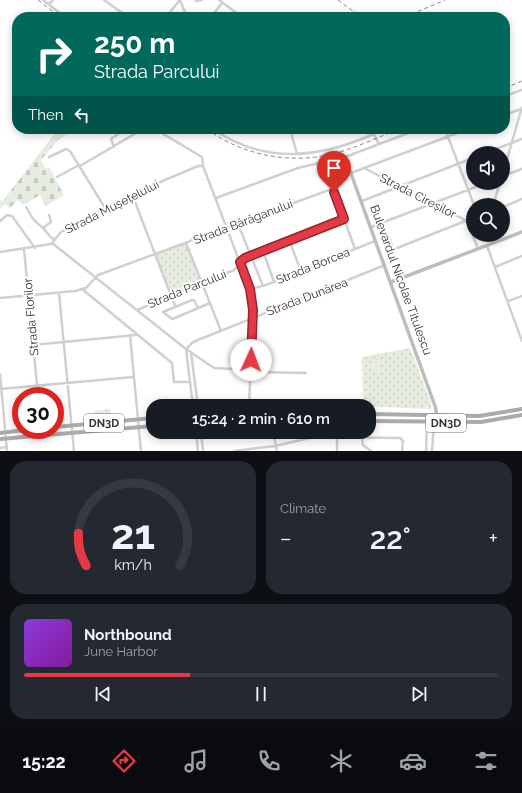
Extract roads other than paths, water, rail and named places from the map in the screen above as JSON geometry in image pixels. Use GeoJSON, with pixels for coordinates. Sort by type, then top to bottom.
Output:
{"type":"FeatureCollection","features":[{"type":"Feature","properties":{"kind":"main road","name":"Bulevardul Nicolae Titulescu"},"geometry":{"type":"LineString","coordinates":[[345,157],[385,265],[437,416]]}},
{"type":"Feature","properties":{"kind":"main road"},"geometry":{"type":"LineString","coordinates":[[510,237],[522,232]]}},
{"type":"Feature","properties":{"kind":"main road"},"geometry":{"type":"LineString","coordinates":[[391,282],[498,242]]}},
{"type":"Feature","properties":{"kind":"main road","name":"DN3D"},"geometry":{"type":"LineString","coordinates":[[376,414],[486,416],[522,409]]}},
{"type":"Feature","properties":{"kind":"main road"},"geometry":{"type":"LineString","coordinates":[[427,423],[436,410]]}},
{"type":"Feature","properties":{"kind":"main road","name":"DN3D"},"geometry":{"type":"LineString","coordinates":[[376,421],[427,423],[481,422],[522,415]]}},
{"type":"Feature","properties":{"kind":"main road"},"geometry":{"type":"LineString","coordinates":[[434,423],[437,416]]}},
{"type":"Feature","properties":{"kind":"main road","name":"DN3D"},"geometry":{"type":"LineString","coordinates":[[64,426],[146,418]]}},
{"type":"Feature","properties":{"kind":"main road","name":"DN3D"},"geometry":{"type":"LineString","coordinates":[[0,439],[146,426]]}},
{"type":"Feature","properties":{"kind":"main road"},"geometry":{"type":"LineString","coordinates":[[0,433],[12,431]]}},
{"type":"Feature","properties":{"kind":"street"},"geometry":{"type":"LineString","coordinates":[[43,0],[59,12]]}},
{"type":"Feature","properties":{"kind":"street"},"geometry":{"type":"LineString","coordinates":[[49,4],[53,0]]}},
{"type":"Feature","properties":{"kind":"street"},"geometry":{"type":"LineString","coordinates":[[104,0],[121,12]]}},
{"type":"Feature","properties":{"kind":"street"},"geometry":{"type":"LineString","coordinates":[[170,12],[180,0],[185,12]]}},
{"type":"Feature","properties":{"kind":"street"},"geometry":{"type":"LineString","coordinates":[[196,1],[202,0]]}},
{"type":"Feature","properties":{"kind":"street"},"geometry":{"type":"LineString","coordinates":[[219,0],[233,12]]}},
{"type":"Feature","properties":{"kind":"street"},"geometry":{"type":"LineString","coordinates":[[215,12],[222,3]]}},
{"type":"Feature","properties":{"kind":"street"},"geometry":{"type":"LineString","coordinates":[[510,94],[522,90]]}},
{"type":"Feature","properties":{"kind":"street"},"geometry":{"type":"LineString","coordinates":[[510,113],[522,108]]}},
{"type":"Feature","properties":{"kind":"street"},"geometry":{"type":"LineString","coordinates":[[510,150],[522,108]]}},
{"type":"Feature","properties":{"kind":"street"},"geometry":{"type":"LineString","coordinates":[[114,147],[111,139],[118,134]]}},
{"type":"Feature","properties":{"kind":"street"},"geometry":{"type":"LineString","coordinates":[[57,177],[80,166],[135,134]]}},
{"type":"Feature","properties":{"kind":"street"},"geometry":{"type":"LineString","coordinates":[[164,134],[202,157],[203,166],[250,289],[252,318],[249,399]]}},
{"type":"Feature","properties":{"kind":"street"},"geometry":{"type":"LineString","coordinates":[[223,134],[249,147],[274,152],[297,154],[331,150],[374,134],[379,144]]}},
{"type":"Feature","properties":{"kind":"street"},"geometry":{"type":"LineString","coordinates":[[291,134],[297,154]]}},
{"type":"Feature","properties":{"kind":"street"},"geometry":{"type":"LineString","coordinates":[[216,198],[298,168],[345,157],[406,134]]}},
{"type":"Feature","properties":{"kind":"street"},"geometry":{"type":"LineString","coordinates":[[351,173],[454,134]]}},
{"type":"Feature","properties":{"kind":"street"},"geometry":{"type":"LineString","coordinates":[[448,136],[466,182]]}},
{"type":"Feature","properties":{"kind":"street"},"geometry":{"type":"LineString","coordinates":[[504,146],[522,139]]}},
{"type":"Feature","properties":{"kind":"street"},"geometry":{"type":"LineString","coordinates":[[49,157],[68,149],[105,208]]}},
{"type":"Feature","properties":{"kind":"street"},"geometry":{"type":"LineString","coordinates":[[362,201],[466,160]]}},
{"type":"Feature","properties":{"kind":"street","name":"Strada Mușețelului"},"geometry":{"type":"LineString","coordinates":[[0,252],[35,248],[52,243],[61,232],[132,194],[198,166],[203,166]]}},
{"type":"Feature","properties":{"kind":"street","name":"Strada Cireșilor"},"geometry":{"type":"LineString","coordinates":[[364,168],[466,220]]}},
{"type":"Feature","properties":{"kind":"street"},"geometry":{"type":"LineString","coordinates":[[510,173],[522,169]]}},
{"type":"Feature","properties":{"kind":"street","name":"Strada Bărăganului"},"geometry":{"type":"LineString","coordinates":[[95,277],[331,190],[335,194],[355,249]]}},
{"type":"Feature","properties":{"kind":"street"},"geometry":{"type":"LineString","coordinates":[[371,227],[469,190],[472,198]]}},
{"type":"Feature","properties":{"kind":"street"},"geometry":{"type":"LineString","coordinates":[[132,194],[175,306]]}},
{"type":"Feature","properties":{"kind":"street"},"geometry":{"type":"LineString","coordinates":[[510,204],[522,199]]}},
{"type":"Feature","properties":{"kind":"street"},"geometry":{"type":"LineString","coordinates":[[26,207],[34,222],[44,228],[55,240]]}},
{"type":"Feature","properties":{"kind":"street"},"geometry":{"type":"LineString","coordinates":[[0,221],[8,215],[12,216],[35,248]]}},
{"type":"Feature","properties":{"kind":"street"},"geometry":{"type":"LineString","coordinates":[[44,228],[51,222],[49,215]]}},
{"type":"Feature","properties":{"kind":"street","name":"Strada Parcului"},"geometry":{"type":"LineString","coordinates":[[137,310],[170,295],[234,270],[240,262],[262,251],[344,219]]}},
{"type":"Feature","properties":{"kind":"street"},"geometry":{"type":"LineString","coordinates":[[390,240],[394,248],[398,248],[466,220]]}},
{"type":"Feature","properties":{"kind":"street"},"geometry":{"type":"LineString","coordinates":[[238,224],[263,286]]}},
{"type":"Feature","properties":{"kind":"street"},"geometry":{"type":"LineString","coordinates":[[289,240],[301,271]]}},
{"type":"Feature","properties":{"kind":"street","name":"Strada Borcea"},"geometry":{"type":"LineString","coordinates":[[250,289],[274,282],[376,241]]}},
{"type":"Feature","properties":{"kind":"street","name":"Strada Cireșilor"},"geometry":{"type":"LineString","coordinates":[[475,242],[478,249]]}},
{"type":"Feature","properties":{"kind":"street"},"geometry":{"type":"LineString","coordinates":[[52,243],[191,353],[214,368],[306,373]]}},
{"type":"Feature","properties":{"kind":"street"},"geometry":{"type":"LineString","coordinates":[[186,243],[221,331]]}},
{"type":"Feature","properties":{"kind":"street"},"geometry":{"type":"LineString","coordinates":[[487,246],[521,334],[522,341]]}},
{"type":"Feature","properties":{"kind":"street","name":"Strada Florilor"},"geometry":{"type":"LineString","coordinates":[[24,249],[37,385]]}},
{"type":"Feature","properties":{"kind":"street"},"geometry":{"type":"LineString","coordinates":[[262,251],[274,282]]}},
{"type":"Feature","properties":{"kind":"street"},"geometry":{"type":"LineString","coordinates":[[495,267],[522,256]]}},
{"type":"Feature","properties":{"kind":"street","name":"Strada Dunărea"},"geometry":{"type":"LineString","coordinates":[[186,349],[193,342],[385,265]]}},
{"type":"Feature","properties":{"kind":"street"},"geometry":{"type":"LineString","coordinates":[[0,298],[59,293],[82,289],[95,277]]}},
{"type":"Feature","properties":{"kind":"street"},"geometry":{"type":"LineString","coordinates":[[82,289],[172,363],[174,382],[190,382]]}},
{"type":"Feature","properties":{"kind":"street"},"geometry":{"type":"LineString","coordinates":[[59,293],[74,451]]}},
{"type":"Feature","properties":{"kind":"street"},"geometry":{"type":"LineString","coordinates":[[508,301],[522,296]]}},
{"type":"Feature","properties":{"kind":"street"},"geometry":{"type":"LineString","coordinates":[[198,308],[193,300],[163,311],[163,313],[172,319],[210,303]]}},
{"type":"Feature","properties":{"kind":"street"},"geometry":{"type":"LineString","coordinates":[[33,345],[137,334]]}},
{"type":"Feature","properties":{"kind":"street"},"geometry":{"type":"LineString","coordinates":[[130,335],[133,376],[142,451]]}},
{"type":"Feature","properties":{"kind":"street"},"geometry":{"type":"LineString","coordinates":[[186,349],[192,399]]}},
{"type":"Feature","properties":{"kind":"street"},"geometry":{"type":"LineString","coordinates":[[191,353],[197,399]]}},
{"type":"Feature","properties":{"kind":"street"},"geometry":{"type":"LineString","coordinates":[[0,374],[7,449],[0,448]]}},
{"type":"Feature","properties":{"kind":"street"},"geometry":{"type":"LineString","coordinates":[[1,389],[133,376]]}},
{"type":"Feature","properties":{"kind":"street"},"geometry":{"type":"LineString","coordinates":[[426,451],[427,423]]}},
{"type":"Feature","properties":{"kind":"street"},"geometry":{"type":"LineString","coordinates":[[432,451],[434,423]]}},
{"type":"Feature","properties":{"kind":"street"},"geometry":{"type":"LineString","coordinates":[[376,438],[400,438],[403,441],[402,451]]}},
{"type":"Feature","properties":{"kind":"street"},"geometry":{"type":"LineString","coordinates":[[197,439],[198,451]]}},
{"type":"Feature","properties":{"kind":"street"},"geometry":{"type":"LineString","coordinates":[[202,439],[203,451]]}},
{"type":"Feature","properties":{"kind":"street"},"geometry":{"type":"LineString","coordinates":[[274,439],[277,451]]}},
{"type":"Feature","properties":{"kind":"street"},"geometry":{"type":"LineString","coordinates":[[234,451],[275,446],[306,439]]}},
{"type":"Feature","properties":{"kind":"street"},"geometry":{"type":"LineString","coordinates":[[337,439],[337,451]]}},
{"type":"Feature","properties":{"kind":"street"},"geometry":{"type":"LineString","coordinates":[[362,439],[363,445],[371,451]]}},
{"type":"Feature","properties":{"kind":"railway"},"geometry":{"type":"LineString","coordinates":[[38,0],[54,12]]}},
{"type":"Feature","properties":{"kind":"railway"},"geometry":{"type":"LineString","coordinates":[[338,0],[355,12]]}},
{"type":"Feature","properties":{"kind":"railway"},"geometry":{"type":"LineString","coordinates":[[417,12],[445,0]]}},
{"type":"Feature","properties":{"kind":"railway"},"geometry":{"type":"LineString","coordinates":[[510,86],[522,81]]}},
{"type":"Feature","properties":{"kind":"railway"},"geometry":{"type":"LineString","coordinates":[[214,134],[249,151],[264,155],[296,158],[336,153],[387,134]]}}]}
